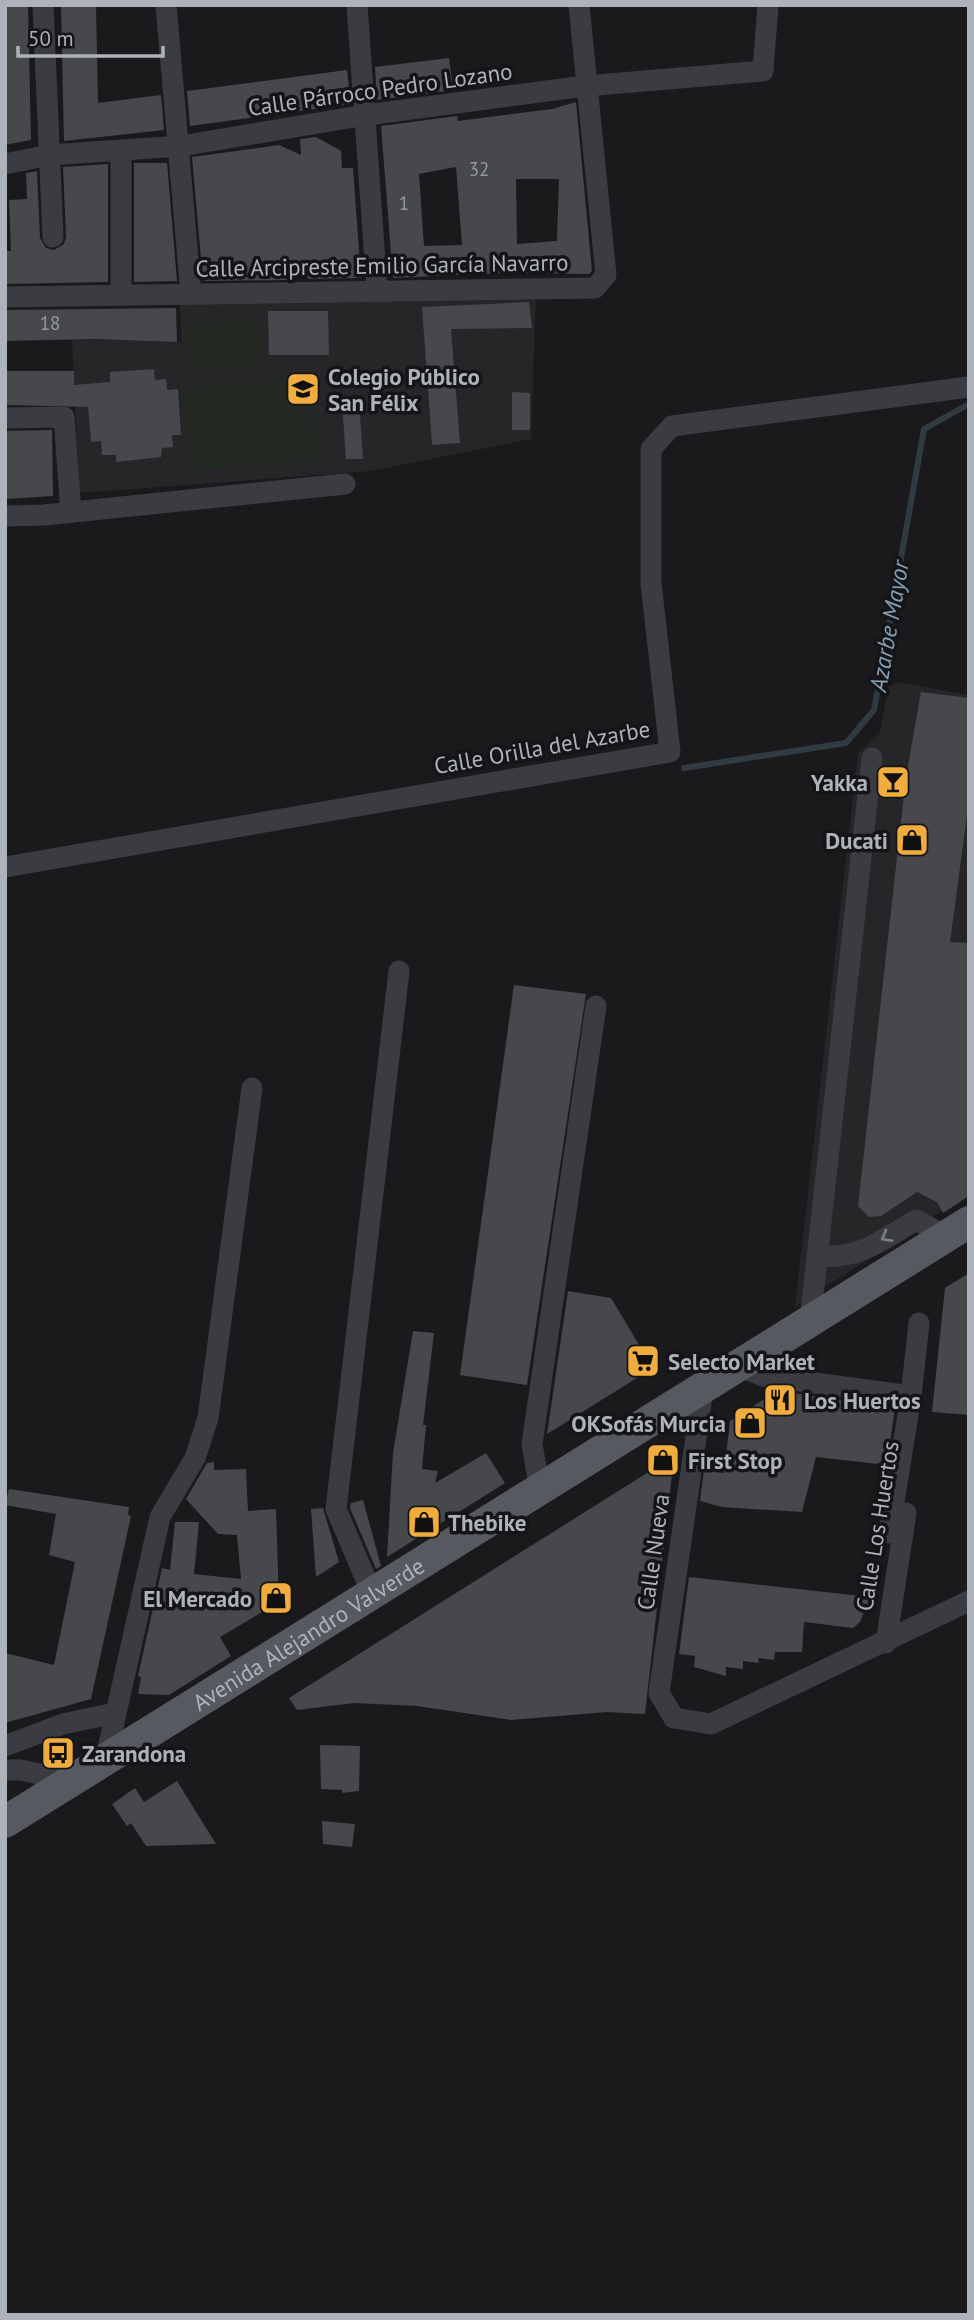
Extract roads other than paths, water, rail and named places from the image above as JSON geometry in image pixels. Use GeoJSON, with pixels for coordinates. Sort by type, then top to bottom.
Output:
{"type":"FeatureCollection","features":[{"type":"Feature","properties":{"kind":"main road","name":"Avenida Alejandro Valverde"},"geometry":{"type":"LineString","coordinates":[[5,1822],[958,1229]]}},
{"type":"Feature","properties":{"kind":"street"},"geometry":{"type":"LineString","coordinates":[[43,5],[53,237]]}},
{"type":"Feature","properties":{"kind":"street"},"geometry":{"type":"LineString","coordinates":[[166,5],[181,146],[191,294]]}},
{"type":"Feature","properties":{"kind":"street"},"geometry":{"type":"LineString","coordinates":[[356,5],[377,290]]}},
{"type":"Feature","properties":{"kind":"street","name":"Calle Arcipreste Emilio García Navarro"},"geometry":{"type":"LineString","coordinates":[[5,297],[595,288],[606,275],[579,5]]}},
{"type":"Feature","properties":{"kind":"street","name":"Calle Párroco Pedro Lozano"},"geometry":{"type":"LineString","coordinates":[[5,164],[49,155],[181,146],[366,115],[585,86],[763,71],[768,5]]}},
{"type":"Feature","properties":{"kind":"street"},"geometry":{"type":"LineString","coordinates":[[121,150],[121,295]]}},
{"type":"Feature","properties":{"kind":"street","name":"Calle Orilla del Azarbe"},"geometry":{"type":"LineString","coordinates":[[5,867],[670,752],[652,583],[651,449],[672,426],[969,387]]}},
{"type":"Feature","properties":{"kind":"street"},"geometry":{"type":"LineString","coordinates":[[5,418],[64,417],[71,512]]}},
{"type":"Feature","properties":{"kind":"street"},"geometry":{"type":"LineString","coordinates":[[5,516],[71,512],[345,484]]}},
{"type":"Feature","properties":{"kind":"street"},"geometry":{"type":"LineString","coordinates":[[810,1322],[872,758]]}},
{"type":"Feature","properties":{"kind":"street"},"geometry":{"type":"LineString","coordinates":[[373,1595],[336,1509],[399,971]]}},
{"type":"Feature","properties":{"kind":"street"},"geometry":{"type":"LineString","coordinates":[[540,1490],[532,1444],[596,1006]]}},
{"type":"Feature","properties":{"kind":"street"},"geometry":{"type":"LineString","coordinates":[[106,1758],[160,1517],[195,1458],[208,1418],[252,1087]]}},
{"type":"Feature","properties":{"kind":"street"},"geometry":{"type":"LineString","coordinates":[[817,1256],[841,1258],[863,1251],[916,1220],[958,1229]]}},
{"type":"Feature","properties":{"kind":"street","name":"Calle Los Huertos"},"geometry":{"type":"LineString","coordinates":[[889,1533],[911,1396],[919,1323]]}},
{"type":"Feature","properties":{"kind":"street"},"geometry":{"type":"LineString","coordinates":[[739,1366],[763,1376],[911,1396]]}},
{"type":"Feature","properties":{"kind":"street","name":"Calle Nueva"},"geometry":{"type":"LineString","coordinates":[[703,1389],[659,1693],[674,1718],[711,1724],[886,1643]]}},
{"type":"Feature","properties":{"kind":"street","name":"Calle Los Huertos"},"geometry":{"type":"LineString","coordinates":[[886,1643],[920,1417]]}},
{"type":"Feature","properties":{"kind":"street"},"geometry":{"type":"LineString","coordinates":[[886,1643],[969,1601]]}},
{"type":"Feature","properties":{"kind":"street"},"geometry":{"type":"LineString","coordinates":[[5,1745],[62,1724],[115,1713]]}},
{"type":"Feature","properties":{"kind":"street"},"geometry":{"type":"LineString","coordinates":[[5,1770],[21,1770],[70,1782]]}},
{"type":"Feature","properties":{"kind":"waterway","name":"Azarbe Mayor"},"geometry":{"type":"LineString","coordinates":[[684,768],[846,743],[874,710],[924,429],[969,404]]}},
{"type":"Feature","properties":{"kind":"place","name":"Colegio Público San Félix"},"geometry":{"type":"Point","coordinates":[303,389]}},
{"type":"Feature","properties":{"kind":"place","name":"Yakka"},"geometry":{"type":"Point","coordinates":[893,782]}},
{"type":"Feature","properties":{"kind":"place","name":"Ducati"},"geometry":{"type":"Point","coordinates":[912,840]}},
{"type":"Feature","properties":{"kind":"place","name":"Selecto Market"},"geometry":{"type":"Point","coordinates":[643,1361]}},
{"type":"Feature","properties":{"kind":"place","name":"Los Huertos"},"geometry":{"type":"Point","coordinates":[780,1400]}},
{"type":"Feature","properties":{"kind":"place","name":"OKSofás Murcia"},"geometry":{"type":"Point","coordinates":[750,1423]}},
{"type":"Feature","properties":{"kind":"place","name":"First Stop"},"geometry":{"type":"Point","coordinates":[663,1460]}},
{"type":"Feature","properties":{"kind":"place","name":"Thebike"},"geometry":{"type":"Point","coordinates":[424,1522]}},
{"type":"Feature","properties":{"kind":"place","name":"El Mercado"},"geometry":{"type":"Point","coordinates":[276,1598]}},
{"type":"Feature","properties":{"kind":"place","name":"Zarandona"},"geometry":{"type":"Point","coordinates":[58,1753]}}]}
